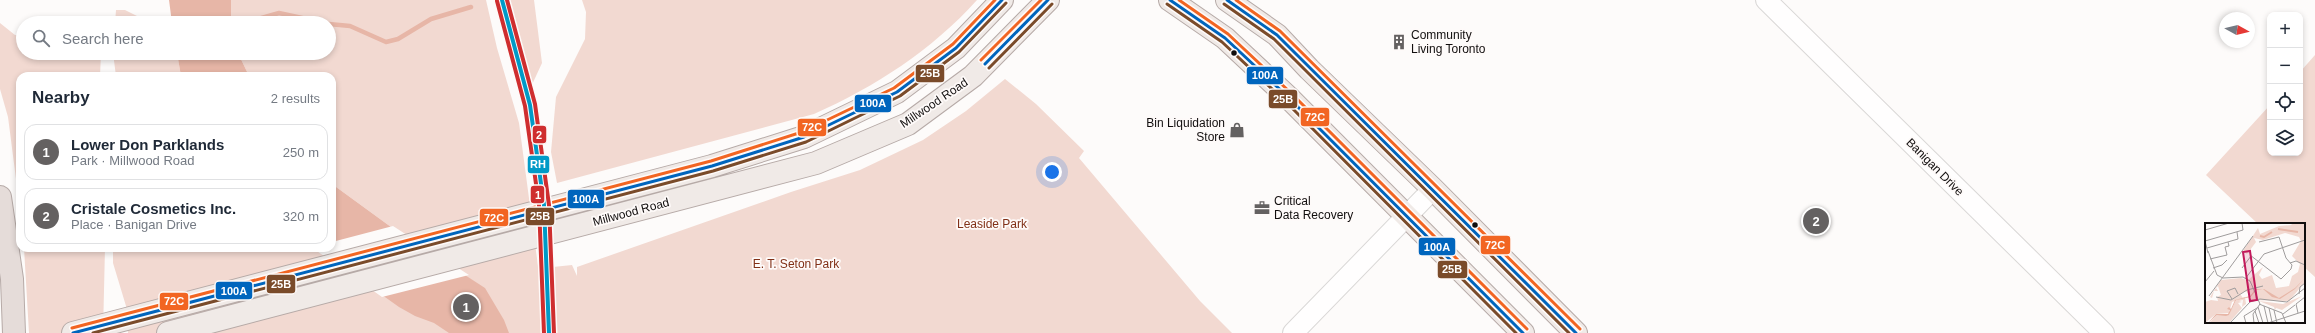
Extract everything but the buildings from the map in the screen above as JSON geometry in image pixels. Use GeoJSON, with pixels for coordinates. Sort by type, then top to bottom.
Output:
{"type":"FeatureCollection","features":[{"type":"Feature","properties":{"kind":"highway"},"geometry":{"type":"LineString","coordinates":[[0,197],[12,278],[14,333]]}},
{"type":"Feature","properties":{"kind":"main road","name":"Millwood Road"},"geometry":{"type":"LineString","coordinates":[[73,333],[712,166],[804,137],[897,92],[956,48],[1002,0]]}},
{"type":"Feature","properties":{"kind":"main road","name":"Millwood Road"},"geometry":{"type":"LineString","coordinates":[[168,333],[718,190],[816,163],[908,124],[973,76],[1048,0]]}},
{"type":"Feature","properties":{"kind":"main road"},"geometry":{"type":"LineString","coordinates":[[1170,0],[1225,38],[1288,97],[1523,333]]}},
{"type":"Feature","properties":{"kind":"main road"},"geometry":{"type":"LineString","coordinates":[[1227,0],[1277,35],[1308,69],[1432,189],[1576,333]]}},
{"type":"Feature","properties":{"kind":"street","name":"Banigan Drive"},"geometry":{"type":"LineString","coordinates":[[1766,0],[2104,333]]}},
{"type":"Feature","properties":{"kind":"street"},"geometry":{"type":"LineString","coordinates":[[1293,333],[1405,215],[1432,189]]}},
{"type":"Feature","properties":{"kind":"green space"},"geometry":{"type":"Polygon","coordinates":[[[231,0],[486,0],[497,48],[519,123],[540,281],[543,333],[128,333],[126,306],[113,263],[113,252],[334,252],[478,284],[391,227],[336,187],[336,72],[247,72],[241,60],[336,60],[336,16],[231,16],[231,0]]]}},
{"type":"Feature","properties":{"kind":"green space"},"geometry":{"type":"Polygon","coordinates":[[[508,0],[534,0],[542,63],[530,89],[508,0]]]}},
{"type":"Feature","properties":{"kind":"green space"},"geometry":{"type":"Polygon","coordinates":[[[582,0],[977,0],[941,35],[902,66],[859,92],[814,114],[557,183],[551,152],[556,97],[585,39],[586,12],[582,0]]]}},
{"type":"Feature","properties":{"kind":"green space"},"geometry":{"type":"Polygon","coordinates":[[[116,10],[125,10],[137,16],[116,16],[116,10]]]}},
{"type":"Feature","properties":{"kind":"green space"},"geometry":{"type":"Polygon","coordinates":[[[0,23],[16,35],[16,60],[101,60],[100,72],[16,72],[16,179],[8,117],[0,89],[0,23]]]}},
{"type":"Feature","properties":{"kind":"green space"},"geometry":{"type":"Polygon","coordinates":[[[2315,55],[2315,277],[2305,268],[2305,223],[2257,223],[2206,175],[2267,108],[2267,156],[2303,156],[2303,69],[2315,55]]]}},
{"type":"Feature","properties":{"kind":"green space"},"geometry":{"type":"Polygon","coordinates":[[[114,60],[178,60],[180,72],[115,72],[114,60]]]}},
{"type":"Feature","properties":{"kind":"green space","name":"Leaside Park"},"geometry":{"type":"Polygon","coordinates":[[[1005,79],[1036,104],[1084,151],[1079,158],[1200,301],[1232,333],[557,333],[553,267],[572,265],[577,276],[577,267],[791,192],[860,170],[923,140],[966,111],[1005,79]]]}},
{"type":"Feature","properties":{"kind":"green space"},"geometry":{"type":"Polygon","coordinates":[[[24,252],[105,252],[103,333],[29,333],[24,252]]]}},
{"type":"Feature","properties":{"kind":"shaded area"},"geometry":{"type":"Polygon","coordinates":[[[169,0],[231,0],[231,16],[171,16],[169,0]]]}},
{"type":"Feature","properties":{"kind":"shaded area"},"geometry":{"type":"Polygon","coordinates":[[[178,60],[241,60],[247,72],[180,72],[178,60]]]}},
{"type":"Feature","properties":{"kind":"shaded area"},"geometry":{"type":"Polygon","coordinates":[[[336,187],[391,227],[485,288],[504,320],[509,333],[449,333],[434,323],[415,316],[399,307],[322,252],[336,252],[336,187]]]}},
{"type":"Feature","properties":{"kind":"pier"},"geometry":{"type":"Polygon","coordinates":[[[393,226],[469,275],[382,297],[318,252],[336,252],[336,241],[393,226]]]}},
{"type":"Feature","properties":{"kind":"waterway"},"geometry":{"type":"LineString","coordinates":[[336,25],[350,26],[386,42],[398,39],[431,19],[471,7]]}},
{"type":"Feature","properties":{"kind":"waterway"},"geometry":{"type":"LineString","coordinates":[[268,16],[279,13],[293,16]]}},
{"type":"Feature","properties":{"kind":"transit line","name":"RH"},"geometry":{"type":"LineString","coordinates":[[502,0],[530,105],[544,205],[549,333]]}},
{"type":"Feature","properties":{"kind":"transit line","name":"72C"},"geometry":{"type":"LineString","coordinates":[[72,328],[711,161],[802,132],[894,88],[953,44],[995,0]]}},
{"type":"Feature","properties":{"kind":"transit line","name":"100A"},"geometry":{"type":"LineString","coordinates":[[73,333],[712,166],[804,137],[897,92],[956,48],[1002,0]]}},
{"type":"Feature","properties":{"kind":"transit line","name":"72C"},"geometry":{"type":"LineString","coordinates":[[981,60],[1041,0]]}},
{"type":"Feature","properties":{"kind":"transit line","name":"100A"},"geometry":{"type":"LineString","coordinates":[[985,64],[1048,0]]}},
{"type":"Feature","properties":{"kind":"transit line","name":"100A"},"geometry":{"type":"LineString","coordinates":[[1170,0],[1225,38],[1288,97],[1523,333]]}},
{"type":"Feature","properties":{"kind":"transit line","name":"72C"},"geometry":{"type":"LineString","coordinates":[[1179,0],[1228,34],[1291,93],[1527,329]]}},
{"type":"Feature","properties":{"kind":"transit line","name":"100A"},"geometry":{"type":"LineString","coordinates":[[1227,0],[1277,35],[1576,333]]}},
{"type":"Feature","properties":{"kind":"transit line","name":"72C"},"geometry":{"type":"LineString","coordinates":[[1236,0],[1280,31],[1580,329]]}},
{"type":"Feature","properties":{"kind":"transit line","name":"1"},"geometry":{"type":"LineString","coordinates":[[497,1],[525,106],[539,205],[544,333]]}},
{"type":"Feature","properties":{"kind":"transit line","name":"25B"},"geometry":{"type":"LineString","coordinates":[[93,333],[713,171],[806,142],[900,96],[959,52],[1006,3]]}},
{"type":"Feature","properties":{"kind":"transit line","name":"25B"},"geometry":{"type":"LineString","coordinates":[[989,68],[1052,4]]}},
{"type":"Feature","properties":{"kind":"transit line","name":"25B"},"geometry":{"type":"LineString","coordinates":[[1167,4],[1222,42],[1285,101],[1516,333]]}},
{"type":"Feature","properties":{"kind":"transit line","name":"25B"},"geometry":{"type":"LineString","coordinates":[[1224,4],[1274,39],[1569,333]]}},
{"type":"Feature","properties":{"kind":"rail line","name":"2"},"geometry":{"type":"LineString","coordinates":[[507,0],[535,104],[549,205],[554,333]]}},
{"type":"Feature","properties":{"kind":"place","name":"Community Living Toronto"},"geometry":{"type":"Point","coordinates":[1399,42]}},
{"type":"Feature","properties":{"kind":"place","name":"Bin Liquidation Store"},"geometry":{"type":"Point","coordinates":[1237,130]}},
{"type":"Feature","properties":{"kind":"place","name":"Critical Data Recovery"},"geometry":{"type":"Point","coordinates":[1262,208]}},
{"type":"Feature","properties":{"kind":"place","name":"Cristale Cosmetics Inc."},"geometry":{"type":"Point","coordinates":[1816,221]}},
{"type":"Feature","properties":{"kind":"place","name":"Lower Don Parklands"},"geometry":{"type":"Point","coordinates":[466,307]}},
{"type":"Feature","properties":{"kind":"park label","name":"E. T. Seton Park"},"geometry":{"type":"Point","coordinates":[796,264]}}]}
